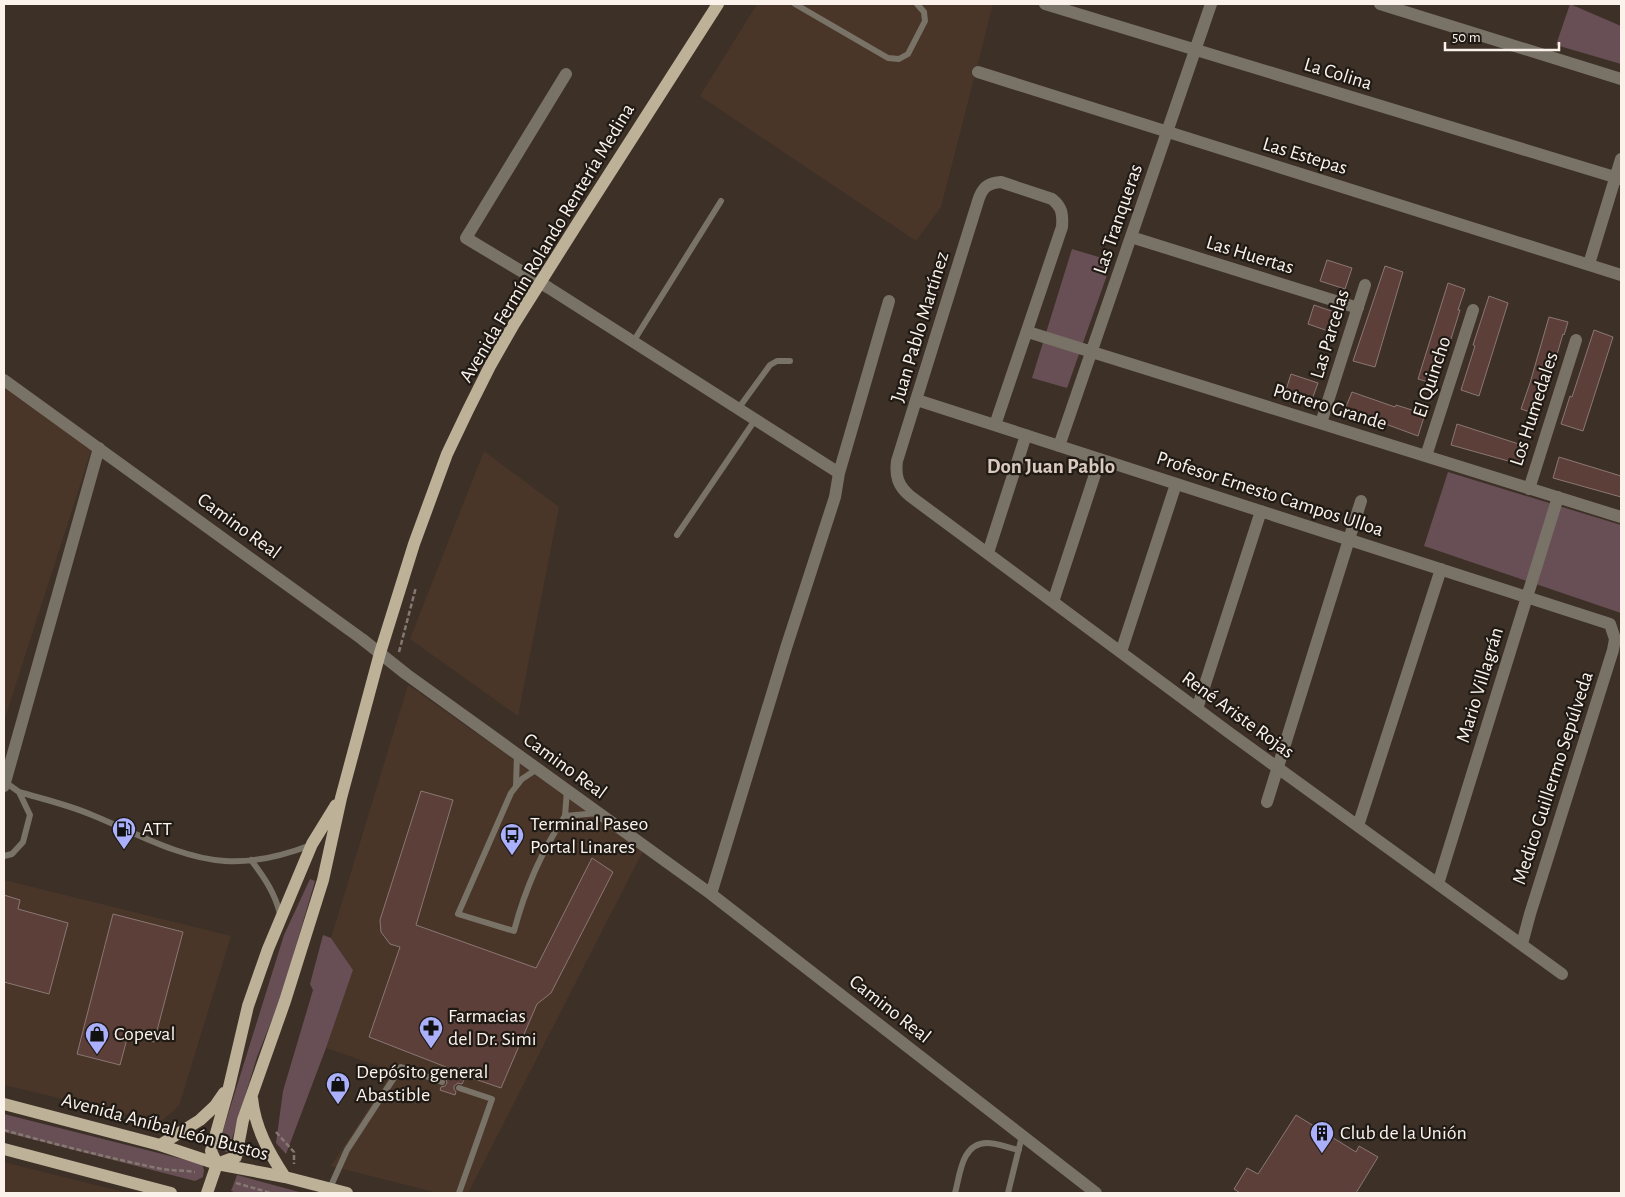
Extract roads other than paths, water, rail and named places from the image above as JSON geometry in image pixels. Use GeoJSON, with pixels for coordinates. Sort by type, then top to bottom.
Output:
{"type":"FeatureCollection","features":[{"type":"Feature","properties":{"kind":"main road","name":"Avenida Fermín Rolando Rentería Medina"},"geometry":{"type":"LineString","coordinates":[[215,1170],[236,1157],[243,1120],[285,1001],[323,880],[341,798],[380,653],[414,544],[448,454],[490,366],[579,221],[718,4]]}},
{"type":"Feature","properties":{"kind":"main road","name":"Avenida Fermín Rolando Rentería Medina"},"geometry":{"type":"LineString","coordinates":[[207,1193],[215,1170],[211,1151],[229,1087],[248,1006],[268,949],[312,844],[341,798]]}},
{"type":"Feature","properties":{"kind":"main road"},"geometry":{"type":"LineString","coordinates":[[160,1145],[200,1120],[215,1106],[229,1087]]}},
{"type":"Feature","properties":{"kind":"main road"},"geometry":{"type":"LineString","coordinates":[[252,1093],[256,1119],[264,1144],[289,1178]]}},
{"type":"Feature","properties":{"kind":"main road","name":"Avenida Aníbal León Bustos"},"geometry":{"type":"LineString","coordinates":[[4,1104],[160,1145],[215,1170],[289,1178],[347,1193]]}},
{"type":"Feature","properties":{"kind":"main road"},"geometry":{"type":"LineString","coordinates":[[4,1149],[167,1193]]}},
{"type":"Feature","properties":{"kind":"street","name":"La Colina"},"geometry":{"type":"LineString","coordinates":[[1044,4],[1618,178]]}},
{"type":"Feature","properties":{"kind":"street","name":"Las Tranqueras"},"geometry":{"type":"LineString","coordinates":[[1059,446],[1211,4]]}},
{"type":"Feature","properties":{"kind":"street"},"geometry":{"type":"LineString","coordinates":[[1380,4],[1415,9],[1621,79]]}},
{"type":"Feature","properties":{"kind":"street","name":"Las Estepas"},"geometry":{"type":"LineString","coordinates":[[978,72],[1621,275]]}},
{"type":"Feature","properties":{"kind":"street"},"geometry":{"type":"LineString","coordinates":[[566,74],[466,238],[541,283],[839,473]]}},
{"type":"Feature","properties":{"kind":"street"},"geometry":{"type":"LineString","coordinates":[[1589,264],[1618,178],[1621,159]]}},
{"type":"Feature","properties":{"kind":"street","name":"Juan Pablo Martínez"},"geometry":{"type":"LineString","coordinates":[[898,481],[896,474],[898,462],[978,201],[985,186],[993,183],[1000,182],[1052,199],[1058,204],[1062,212],[1062,227],[1028,332]]}},
{"type":"Feature","properties":{"kind":"street","name":"Las Huertas"},"geometry":{"type":"LineString","coordinates":[[1131,237],[1358,308]]}},
{"type":"Feature","properties":{"kind":"street","name":"Las Parcelas"},"geometry":{"type":"LineString","coordinates":[[1321,424],[1365,285]]}},
{"type":"Feature","properties":{"kind":"street"},"geometry":{"type":"LineString","coordinates":[[711,894],[786,648],[835,498],[839,473],[889,301]]}},
{"type":"Feature","properties":{"kind":"street","name":"El Quincho"},"geometry":{"type":"LineString","coordinates":[[1426,456],[1473,310]]}},
{"type":"Feature","properties":{"kind":"street"},"geometry":{"type":"LineString","coordinates":[[996,426],[1028,332]]}},
{"type":"Feature","properties":{"kind":"street","name":"Potrero Grande"},"geometry":{"type":"LineString","coordinates":[[1028,332],[1621,518]]}},
{"type":"Feature","properties":{"kind":"street","name":"Los Humedales"},"geometry":{"type":"LineString","coordinates":[[1529,489],[1576,340]]}},
{"type":"Feature","properties":{"kind":"street","name":"Camino Real"},"geometry":{"type":"LineString","coordinates":[[4,380],[711,894],[1096,1193]]}},
{"type":"Feature","properties":{"kind":"street","name":"Profesor Ernesto Campos Ulloa"},"geometry":{"type":"LineString","coordinates":[[917,400],[1610,624]]}},
{"type":"Feature","properties":{"kind":"street"},"geometry":{"type":"LineString","coordinates":[[988,553],[1026,435]]}},
{"type":"Feature","properties":{"kind":"street"},"geometry":{"type":"LineString","coordinates":[[4,784],[99,448]]}},
{"type":"Feature","properties":{"kind":"street"},"geometry":{"type":"LineString","coordinates":[[1053,602],[1100,459]]}},
{"type":"Feature","properties":{"kind":"street","name":"René Ariste Rojas"},"geometry":{"type":"LineString","coordinates":[[898,481],[900,487],[910,496],[1197,709],[1562,974]]}},
{"type":"Feature","properties":{"kind":"street"},"geometry":{"type":"LineString","coordinates":[[1121,652],[1176,484]]}},
{"type":"Feature","properties":{"kind":"street","name":"Mario Villagrán"},"geometry":{"type":"LineString","coordinates":[[1438,884],[1558,498]]}},
{"type":"Feature","properties":{"kind":"street"},"geometry":{"type":"LineString","coordinates":[[1267,802],[1361,502]]}},
{"type":"Feature","properties":{"kind":"street"},"geometry":{"type":"LineString","coordinates":[[1197,709],[1261,511]]}},
{"type":"Feature","properties":{"kind":"street"},"geometry":{"type":"LineString","coordinates":[[1358,826],[1441,570]]}},
{"type":"Feature","properties":{"kind":"street","name":"Medico Guillermo Sepúlveda"},"geometry":{"type":"LineString","coordinates":[[1522,944],[1613,650],[1615,639],[1610,624]]}},
{"type":"Feature","properties":{"kind":"lane"},"geometry":{"type":"LineString","coordinates":[[795,4],[888,58],[899,59],[908,54],[925,21],[924,12],[916,4]]}},
{"type":"Feature","properties":{"kind":"lane"},"geometry":{"type":"LineString","coordinates":[[633,342],[721,201]]}},
{"type":"Feature","properties":{"kind":"lane"},"geometry":{"type":"LineString","coordinates":[[738,409],[770,365],[777,361],[790,361]]}},
{"type":"Feature","properties":{"kind":"lane"},"geometry":{"type":"LineString","coordinates":[[677,536],[755,420]]}},
{"type":"Feature","properties":{"kind":"lane"},"geometry":{"type":"LineString","coordinates":[[516,786],[517,754]]}},
{"type":"Feature","properties":{"kind":"lane"},"geometry":{"type":"LineString","coordinates":[[537,768],[522,779],[507,802],[458,914],[514,931],[529,882],[552,836],[565,816],[566,790]]}},
{"type":"Feature","properties":{"kind":"lane"},"geometry":{"type":"LineString","coordinates":[[4,784],[19,792],[90,814],[156,842],[179,850],[225,861],[251,860],[293,852],[312,844]]}},
{"type":"Feature","properties":{"kind":"lane"},"geometry":{"type":"LineString","coordinates":[[4,856],[12,854],[23,842],[30,815],[19,792]]}},
{"type":"Feature","properties":{"kind":"lane"},"geometry":{"type":"LineString","coordinates":[[565,816],[599,813]]}},
{"type":"Feature","properties":{"kind":"lane"},"geometry":{"type":"LineString","coordinates":[[251,860],[267,881],[281,918]]}},
{"type":"Feature","properties":{"kind":"lane"},"geometry":{"type":"LineString","coordinates":[[330,1188],[347,1150],[401,1067],[442,1082]]}},
{"type":"Feature","properties":{"kind":"lane"},"geometry":{"type":"LineString","coordinates":[[459,1088],[492,1100],[459,1193]]}},
{"type":"Feature","properties":{"kind":"lane"},"geometry":{"type":"LineString","coordinates":[[1008,1193],[1022,1136]]}},
{"type":"Feature","properties":{"kind":"lane"},"geometry":{"type":"LineString","coordinates":[[955,1193],[963,1160],[971,1150],[986,1143],[1019,1150]]}},
{"type":"Feature","properties":{"kind":"place","name":"ATT"},"geometry":{"type":"Point","coordinates":[124,850]}},
{"type":"Feature","properties":{"kind":"place","name":"Terminal Paseo Portal Linares"},"geometry":{"type":"Point","coordinates":[512,856]}},
{"type":"Feature","properties":{"kind":"place","name":"Farmacias del Dr. Simi"},"geometry":{"type":"Point","coordinates":[431,1049]}},
{"type":"Feature","properties":{"kind":"place","name":"Copeval"},"geometry":{"type":"Point","coordinates":[97,1055]}},
{"type":"Feature","properties":{"kind":"place","name":"Depósito general Abastible"},"geometry":{"type":"Point","coordinates":[338,1105]}},
{"type":"Feature","properties":{"kind":"place","name":"Club de la Unión"},"geometry":{"type":"Point","coordinates":[1322,1154]}},
{"type":"Feature","properties":{"kind":"district","name":"Don Juan Pablo"},"geometry":{"type":"Point","coordinates":[1051,466]}}]}
